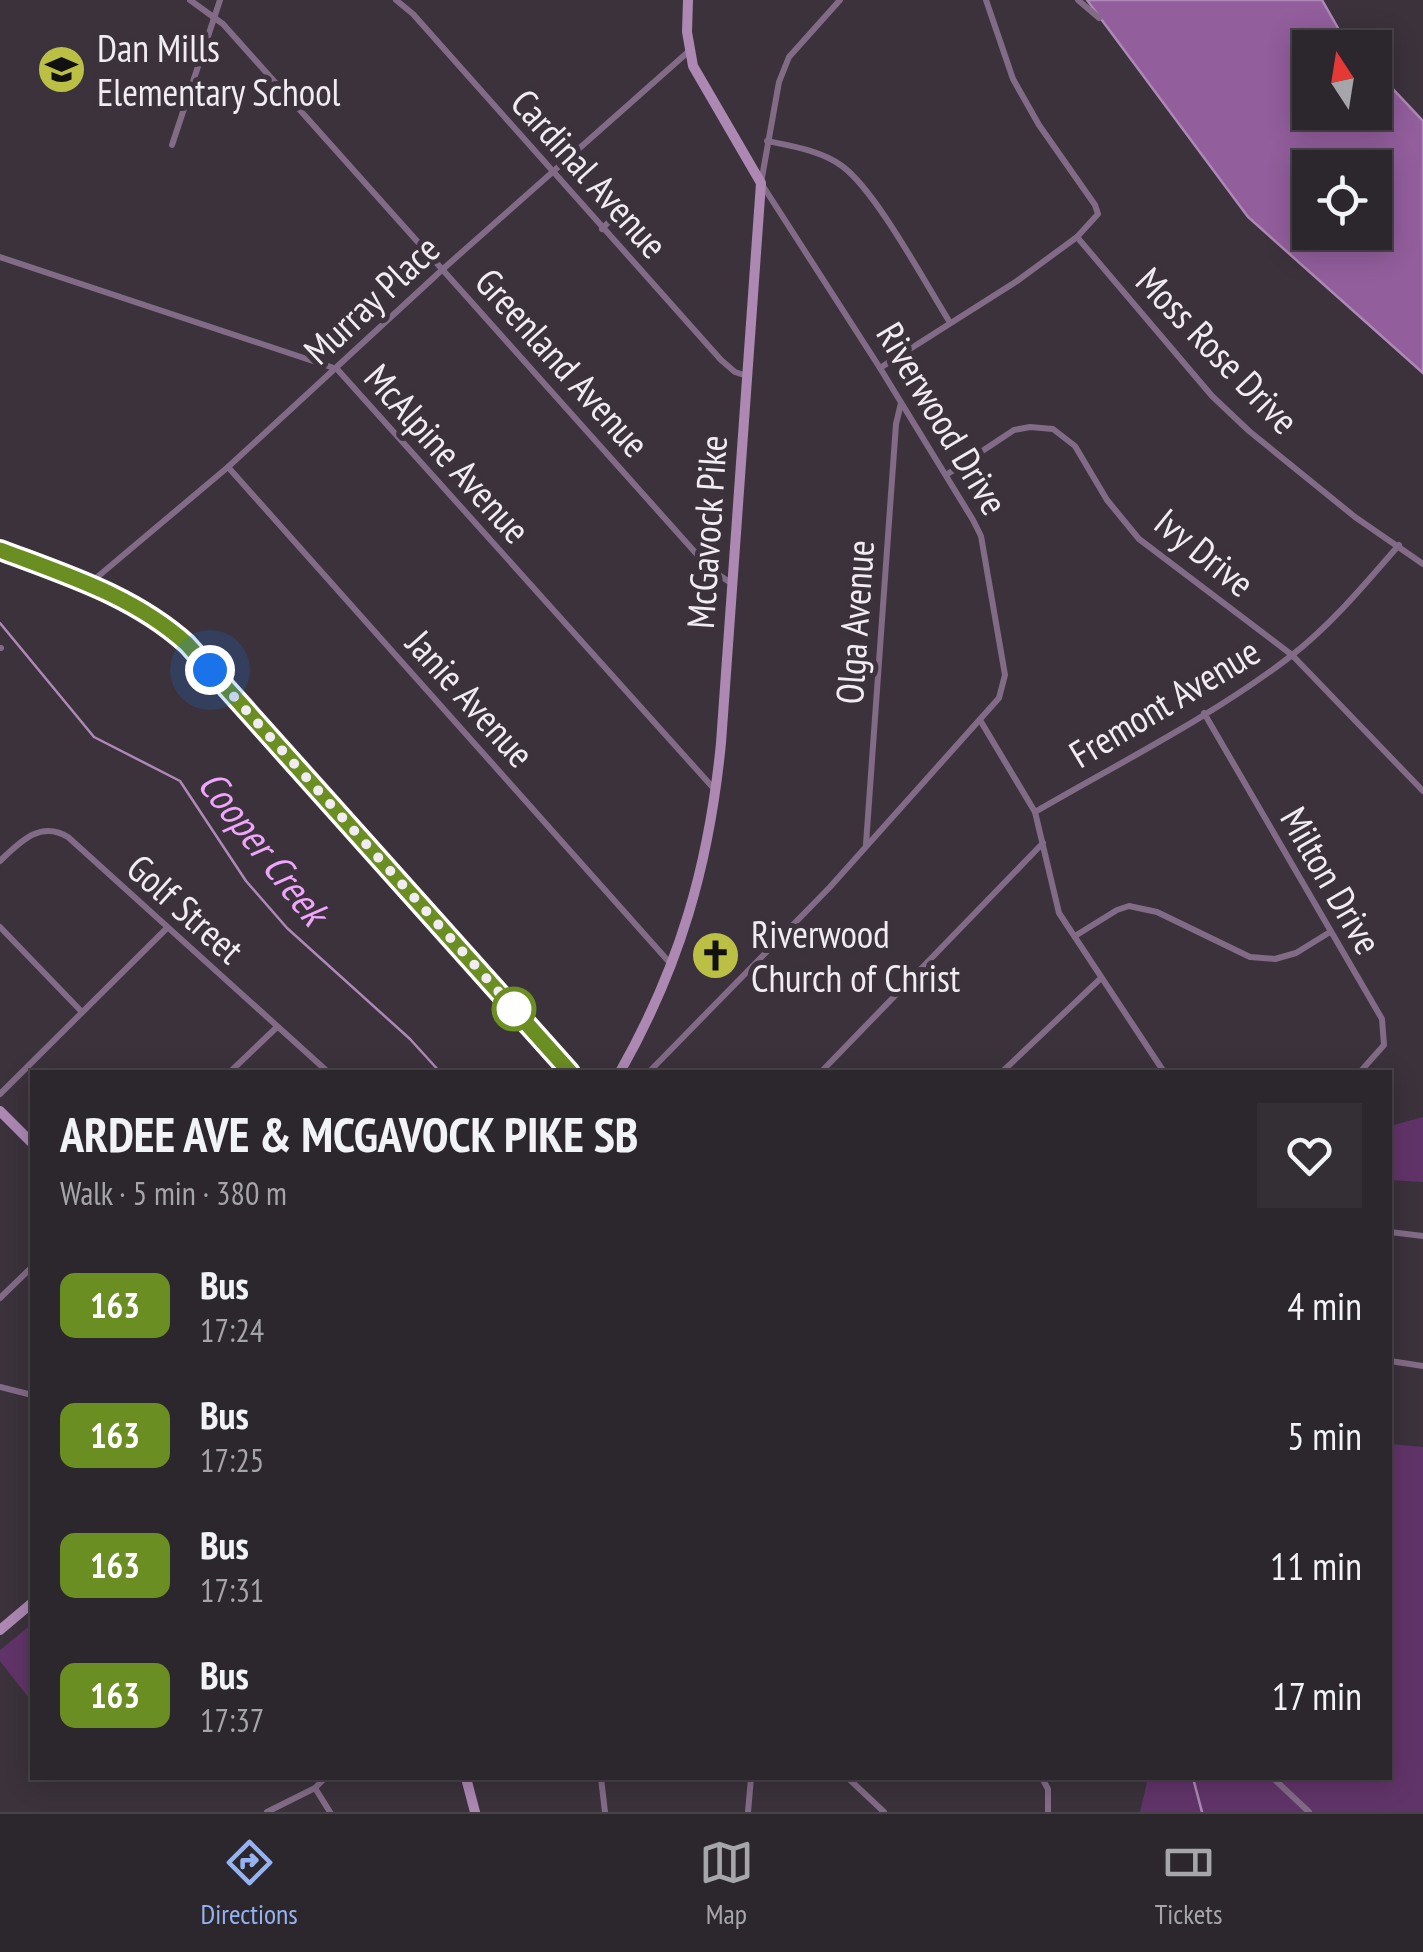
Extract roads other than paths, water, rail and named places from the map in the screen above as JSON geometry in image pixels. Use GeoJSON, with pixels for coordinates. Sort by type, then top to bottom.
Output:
{"type":"FeatureCollection","features":[{"type":"Feature","properties":{"kind":"street","name":"Greenland Avenue"},"geometry":{"type":"LineString","coordinates":[[190,0],[214,15],[710,569],[732,583]]}},
{"type":"Feature","properties":{"kind":"street"},"geometry":{"type":"LineString","coordinates":[[172,144],[220,0]]}},
{"type":"Feature","properties":{"kind":"street","name":"Cardinal Avenue"},"geometry":{"type":"LineString","coordinates":[[396,0],[721,360],[747,376]]}},
{"type":"Feature","properties":{"kind":"street","name":"McGavock Pike"},"geometry":{"type":"LineString","coordinates":[[621,1070],[673,965],[703,869],[716,791],[761,184],[778,82],[790,57],[840,0]]}},
{"type":"Feature","properties":{"kind":"street"},"geometry":{"type":"LineString","coordinates":[[880,368],[1017,281],[1077,237],[1098,214],[1013,79],[986,0]]}},
{"type":"Feature","properties":{"kind":"street"},"geometry":{"type":"LineString","coordinates":[[1078,0],[1099,18]]}},
{"type":"Feature","properties":{"kind":"street","name":"Riverwood Drive"},"geometry":{"type":"LineString","coordinates":[[651,1070],[830,888],[999,698],[1004,675],[981,536],[880,368],[761,184],[693,66],[688,52],[686,2]]}},
{"type":"Feature","properties":{"kind":"street","name":"Murray Place"},"geometry":{"type":"LineString","coordinates":[[89,584],[228,467],[444,268],[688,52]]}},
{"type":"Feature","properties":{"kind":"street"},"geometry":{"type":"LineString","coordinates":[[768,141],[802,148],[838,163],[860,181],[949,322]]}},
{"type":"Feature","properties":{"kind":"street"},"geometry":{"type":"LineString","coordinates":[[602,229],[621,209]]}},
{"type":"Feature","properties":{"kind":"street","name":"Moss Rose Drive"},"geometry":{"type":"LineString","coordinates":[[1077,237],[1212,396],[1355,516],[1423,564]]}},
{"type":"Feature","properties":{"kind":"street","name":"McAlpine Avenue"},"geometry":{"type":"LineString","coordinates":[[0,257],[337,369],[716,791]]}},
{"type":"Feature","properties":{"kind":"street","name":"Olga Avenue"},"geometry":{"type":"LineString","coordinates":[[866,846],[896,424],[901,403]]}},
{"type":"Feature","properties":{"kind":"street","name":"Ivy Drive"},"geometry":{"type":"LineString","coordinates":[[946,475],[1014,430],[1053,430],[1075,446],[1106,500],[1139,540],[1292,656],[1423,790]]}},
{"type":"Feature","properties":{"kind":"street","name":"Janie Avenue"},"geometry":{"type":"LineString","coordinates":[[228,467],[673,965]]}},
{"type":"Feature","properties":{"kind":"street","name":"Fremont Avenue"},"geometry":{"type":"LineString","coordinates":[[1035,812],[1204,713],[1292,656],[1344,608],[1399,546]]}},
{"type":"Feature","properties":{"kind":"street"},"geometry":{"type":"LineString","coordinates":[[0,550],[89,584],[150,613],[187,644],[568,1070]]}},
{"type":"Feature","properties":{"kind":"street","name":"Milton Drive"},"geometry":{"type":"LineString","coordinates":[[1204,713],[1382,1020],[1384,1045],[1362,1070]]}},
{"type":"Feature","properties":{"kind":"street"},"geometry":{"type":"LineString","coordinates":[[980,720],[1035,812],[1058,913],[1163,1070]]}},
{"type":"Feature","properties":{"kind":"street","name":"Golf Street"},"geometry":{"type":"LineString","coordinates":[[0,862],[24,838],[56,830],[326,1070]]}},
{"type":"Feature","properties":{"kind":"street"},"geometry":{"type":"LineString","coordinates":[[823,1070],[1043,843]]}},
{"type":"Feature","properties":{"kind":"street"},"geometry":{"type":"LineString","coordinates":[[1075,936],[1116,910],[1130,906],[1157,912],[1250,958],[1275,959],[1296,953],[1330,932]]}},
{"type":"Feature","properties":{"kind":"street"},"geometry":{"type":"LineString","coordinates":[[0,927],[82,1012]]}},
{"type":"Feature","properties":{"kind":"street"},"geometry":{"type":"LineString","coordinates":[[0,1094],[167,928]]}},
{"type":"Feature","properties":{"kind":"street"},"geometry":{"type":"LineString","coordinates":[[1004,1070],[1100,979]]}},
{"type":"Feature","properties":{"kind":"street"},"geometry":{"type":"LineString","coordinates":[[232,1070],[277,1026]]}},
{"type":"Feature","properties":{"kind":"street"},"geometry":{"type":"LineString","coordinates":[[0,1111],[30,1142]]}},
{"type":"Feature","properties":{"kind":"street"},"geometry":{"type":"LineString","coordinates":[[1392,1232],[1423,1236]]}},
{"type":"Feature","properties":{"kind":"street"},"geometry":{"type":"LineString","coordinates":[[0,1298],[30,1269]]}},
{"type":"Feature","properties":{"kind":"street"},"geometry":{"type":"LineString","coordinates":[[1392,1362],[1423,1366]]}},
{"type":"Feature","properties":{"kind":"street"},"geometry":{"type":"LineString","coordinates":[[0,1387],[30,1394]]}},
{"type":"Feature","properties":{"kind":"street"},"geometry":{"type":"LineString","coordinates":[[0,1630],[30,1605]]}},
{"type":"Feature","properties":{"kind":"street"},"geometry":{"type":"LineString","coordinates":[[267,1812],[323,1780]]}},
{"type":"Feature","properties":{"kind":"street"},"geometry":{"type":"LineString","coordinates":[[467,1780],[475,1812]]}},
{"type":"Feature","properties":{"kind":"street"},"geometry":{"type":"LineString","coordinates":[[601,1780],[605,1812]]}},
{"type":"Feature","properties":{"kind":"street"},"geometry":{"type":"LineString","coordinates":[[748,1812],[751,1780]]}},
{"type":"Feature","properties":{"kind":"street"},"geometry":{"type":"LineString","coordinates":[[850,1780],[884,1812]]}},
{"type":"Feature","properties":{"kind":"street"},"geometry":{"type":"LineString","coordinates":[[1043,1780],[1048,1789],[1048,1812]]}},
{"type":"Feature","properties":{"kind":"street"},"geometry":{"type":"LineString","coordinates":[[1275,1780],[1309,1812]]}},
{"type":"Feature","properties":{"kind":"street"},"geometry":{"type":"LineString","coordinates":[[315,1788],[330,1812]]}},
{"type":"Feature","properties":{"kind":"waterway","name":"Cooper Creek"},"geometry":{"type":"LineString","coordinates":[[0,623],[94,737],[180,781],[246,881],[287,928],[410,1039],[438,1070]]}},
{"type":"Feature","properties":{"kind":"waterway","name":"Cooper Creek"},"geometry":{"type":"LineString","coordinates":[[1194,1780],[1202,1812]]}},
{"type":"Feature","properties":{"kind":"place","name":"Dan Mills Elementary School"},"geometry":{"type":"Point","coordinates":[62,69]}},
{"type":"Feature","properties":{"kind":"place","name":"Riverwood Church of Christ"},"geometry":{"type":"Point","coordinates":[716,955]}}]}
